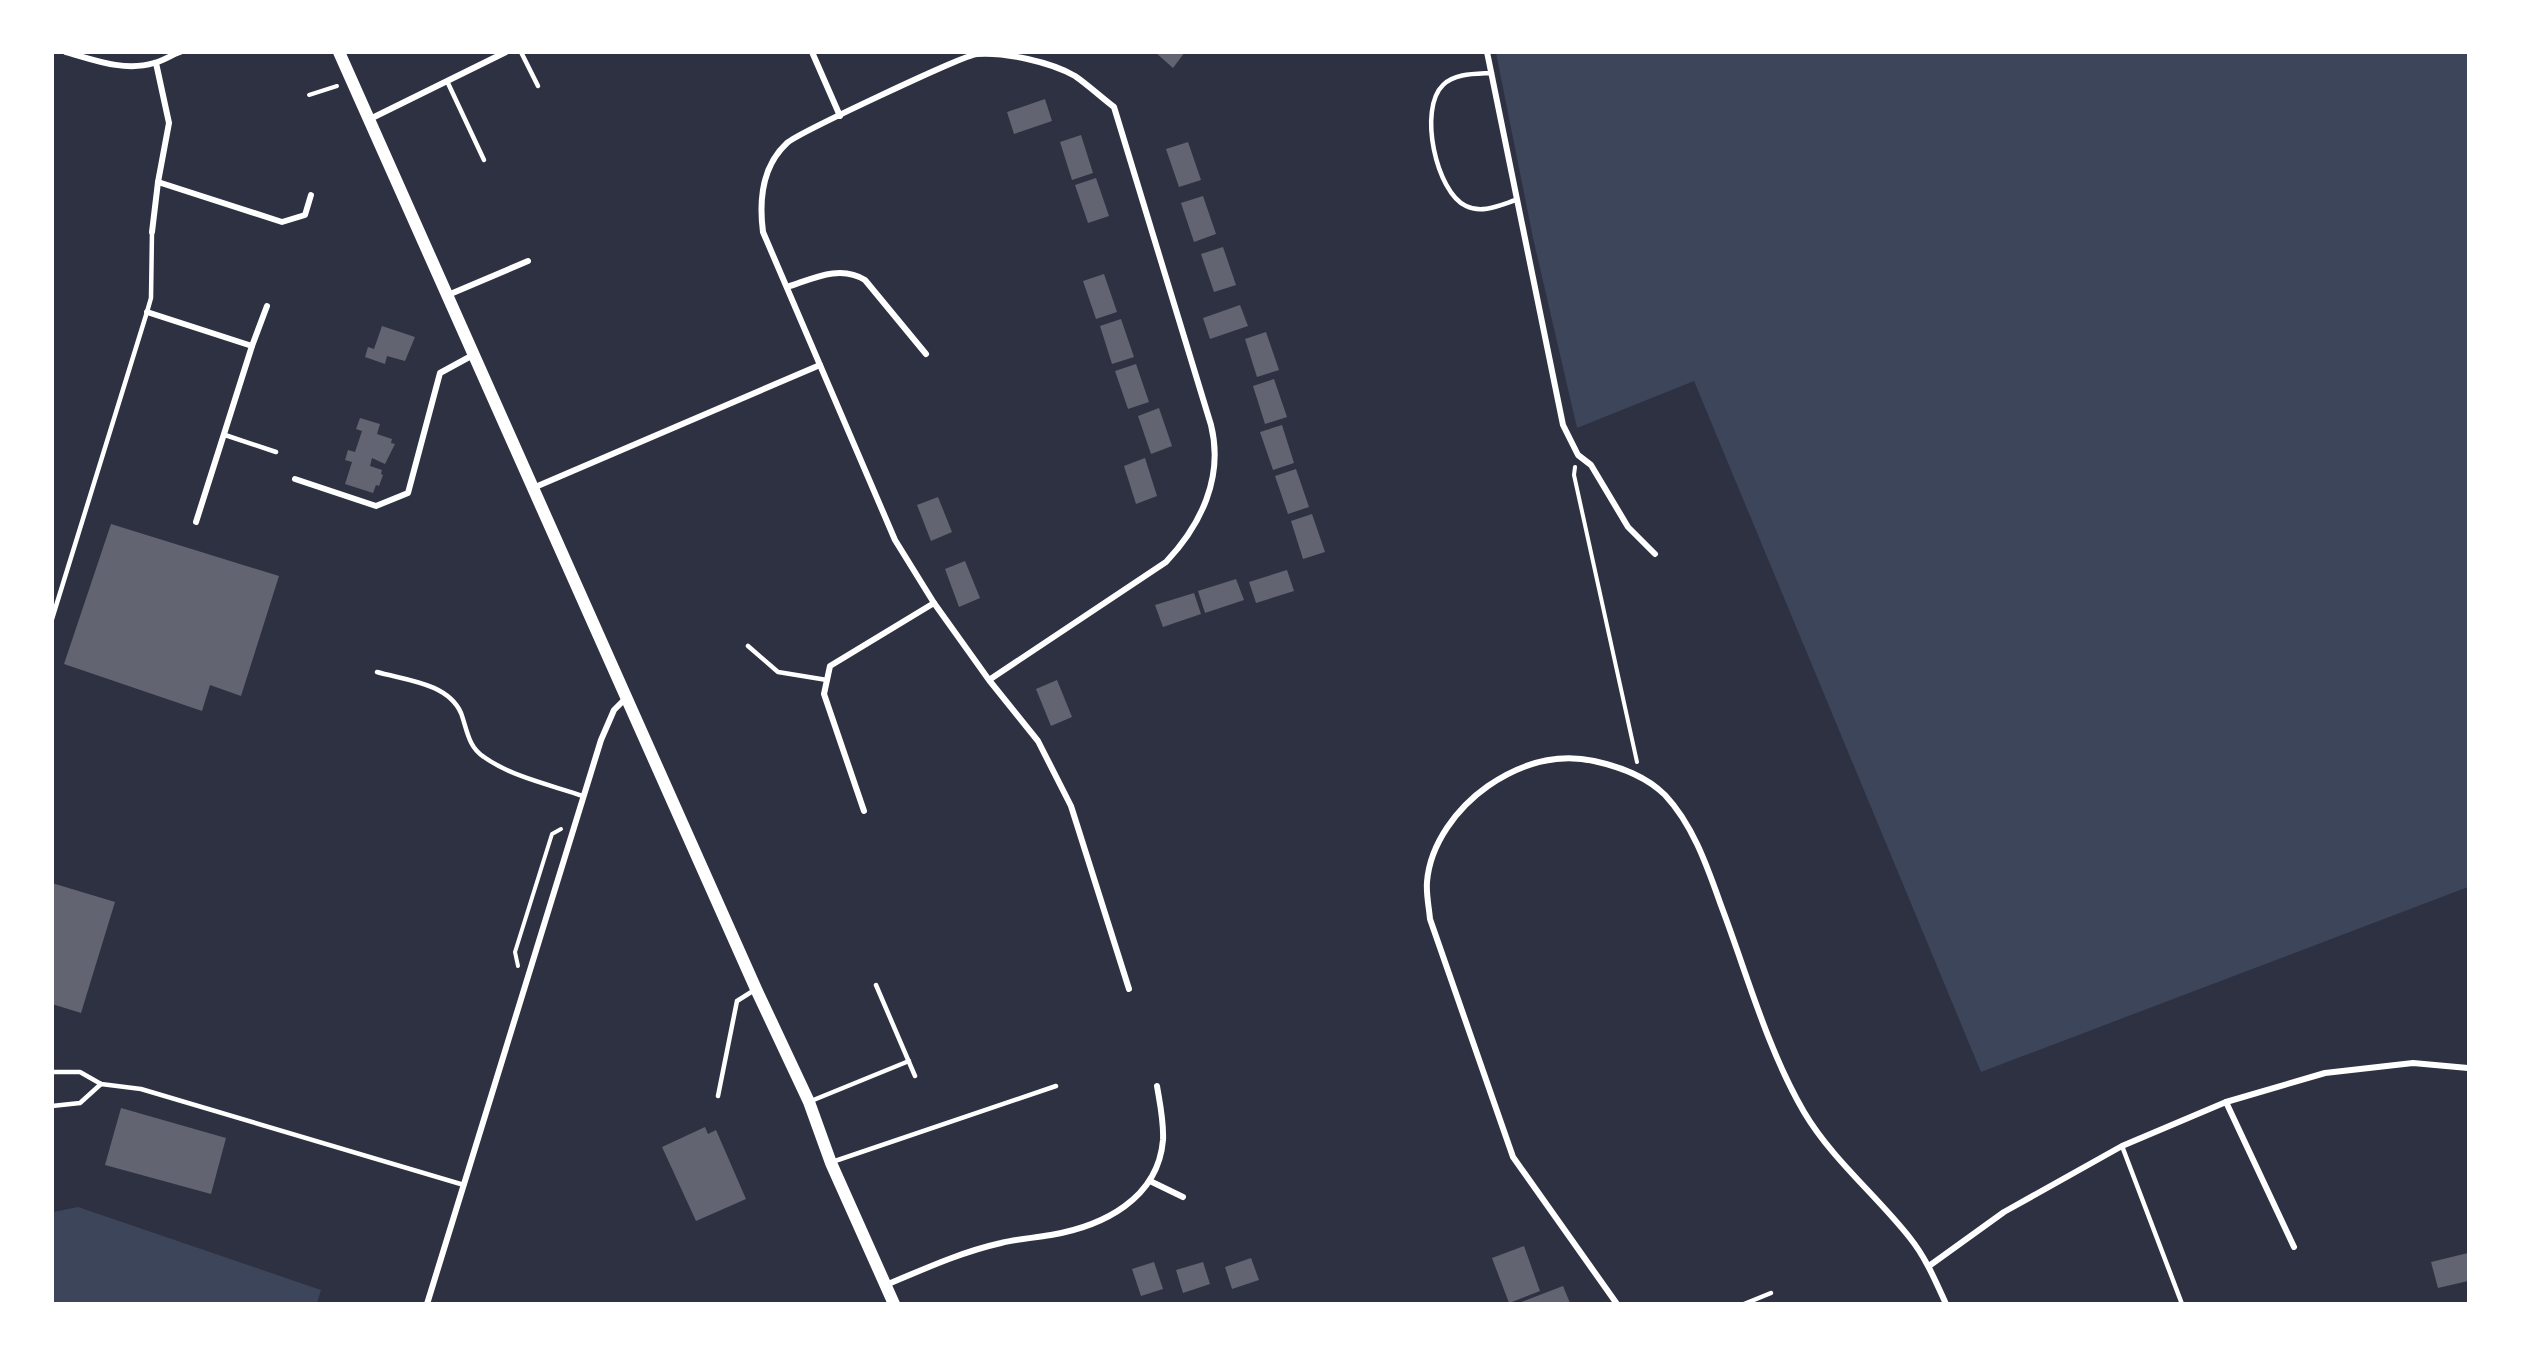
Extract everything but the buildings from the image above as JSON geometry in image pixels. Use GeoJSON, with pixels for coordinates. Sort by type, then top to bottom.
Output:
{"type":"FeatureCollection","features":[{"type":"Feature","properties":{"kind":"main road"},"geometry":{"type":"LineString","coordinates":[[339,52],[756,989],[809,1102],[831,1163],[894,1304]]}},
{"type":"Feature","properties":{"kind":"street"},"geometry":{"type":"LineString","coordinates":[[66,52],[109,64],[135,67],[156,63],[180,52]]}},
{"type":"Feature","properties":{"kind":"street"},"geometry":{"type":"LineString","coordinates":[[370,119],[506,52]]}},
{"type":"Feature","properties":{"kind":"street"},"geometry":{"type":"LineString","coordinates":[[812,52],[840,116]]}},
{"type":"Feature","properties":{"kind":"street"},"geometry":{"type":"LineString","coordinates":[[1487,52],[1563,425],[1578,455],[1591,465],[1628,526],[1655,554]]}},
{"type":"Feature","properties":{"kind":"street"},"geometry":{"type":"LineString","coordinates":[[989,680],[1166,562],[1184,543],[1198,520],[1213,474],[1215,448],[1211,425],[1114,107],[1073,75],[1019,55],[975,54],[840,116],[788,143],[767,173],[760,204],[763,232],[895,540],[934,603],[989,680],[1038,741],[1071,806],[1129,989]]}},
{"type":"Feature","properties":{"kind":"street"},"geometry":{"type":"LineString","coordinates":[[152,232],[169,123],[156,63]]}},
{"type":"Feature","properties":{"kind":"street"},"geometry":{"type":"LineString","coordinates":[[158,182],[282,222],[305,215],[311,195]]}},
{"type":"Feature","properties":{"kind":"street"},"geometry":{"type":"LineString","coordinates":[[448,295],[528,261]]}},
{"type":"Feature","properties":{"kind":"street"},"geometry":{"type":"LineString","coordinates":[[787,287],[835,272],[858,275],[865,280],[926,354]]}},
{"type":"Feature","properties":{"kind":"street"},"geometry":{"type":"LineString","coordinates":[[196,522],[267,306]]}},
{"type":"Feature","properties":{"kind":"street"},"geometry":{"type":"LineString","coordinates":[[147,312],[252,346]]}},
{"type":"Feature","properties":{"kind":"street"},"geometry":{"type":"LineString","coordinates":[[295,479],[376,506],[408,493],[440,373],[473,355]]}},
{"type":"Feature","properties":{"kind":"street"},"geometry":{"type":"LineString","coordinates":[[533,488],[820,365]]}},
{"type":"Feature","properties":{"kind":"street"},"geometry":{"type":"LineString","coordinates":[[864,811],[824,694],[830,666],[934,603]]}},
{"type":"Feature","properties":{"kind":"street"},"geometry":{"type":"LineString","coordinates":[[427,1304],[583,796],[614,710],[627,697]]}},
{"type":"Feature","properties":{"kind":"street"},"geometry":{"type":"LineString","coordinates":[[1614,1303],[1513,1157],[1430,919],[1427,881],[1440,840],[1455,816],[1472,797],[1523,766],[1552,759],[1579,758],[1613,765],[1640,776],[1665,795],[1687,826],[1704,859],[1774,1056],[1806,1114],[1910,1238],[1929,1266],[1946,1304]]}},
{"type":"Feature","properties":{"kind":"street"},"geometry":{"type":"LineString","coordinates":[[1929,1266],[2004,1212],[2122,1146],[2226,1102],[2325,1073],[2413,1063],[2468,1068]]}},
{"type":"Feature","properties":{"kind":"street"},"geometry":{"type":"LineString","coordinates":[[886,1285],[948,1259],[1002,1242],[1053,1235],[1096,1223],[1134,1201],[1150,1182],[1163,1142],[1157,1086]]}},
{"type":"Feature","properties":{"kind":"street"},"geometry":{"type":"LineString","coordinates":[[2226,1102],[2294,1247]]}},
{"type":"Feature","properties":{"kind":"street"},"geometry":{"type":"LineString","coordinates":[[1150,1182],[1183,1197]]}},
{"type":"Feature","properties":{"kind":"lane"},"geometry":{"type":"LineString","coordinates":[[521,52],[538,86]]}},
{"type":"Feature","properties":{"kind":"lane"},"geometry":{"type":"LineString","coordinates":[[1492,73],[1457,77],[1444,83],[1434,95],[1430,111],[1430,129],[1437,162],[1453,195],[1466,206],[1482,210],[1516,200]]}},
{"type":"Feature","properties":{"kind":"lane"},"geometry":{"type":"LineString","coordinates":[[447,81],[484,160]]}},
{"type":"Feature","properties":{"kind":"lane"},"geometry":{"type":"LineString","coordinates":[[52,619],[147,312],[150,298],[152,232]]}},
{"type":"Feature","properties":{"kind":"lane"},"geometry":{"type":"LineString","coordinates":[[225,435],[276,452]]}},
{"type":"Feature","properties":{"kind":"lane"},"geometry":{"type":"LineString","coordinates":[[748,646],[778,672],[827,680]]}},
{"type":"Feature","properties":{"kind":"lane"},"geometry":{"type":"LineString","coordinates":[[377,672],[442,690],[460,711],[468,740],[483,757],[520,774],[583,796]]}},
{"type":"Feature","properties":{"kind":"lane"},"geometry":{"type":"LineString","coordinates":[[876,985],[915,1076]]}},
{"type":"Feature","properties":{"kind":"lane"},"geometry":{"type":"LineString","coordinates":[[718,1096],[736,1001],[756,989]]}},
{"type":"Feature","properties":{"kind":"lane"},"geometry":{"type":"LineString","coordinates":[[809,1102],[909,1061]]}},
{"type":"Feature","properties":{"kind":"lane"},"geometry":{"type":"LineString","coordinates":[[52,1072],[80,1072],[101,1084],[141,1089],[464,1185]]}},
{"type":"Feature","properties":{"kind":"lane"},"geometry":{"type":"LineString","coordinates":[[52,1106],[80,1102],[101,1084]]}},
{"type":"Feature","properties":{"kind":"lane"},"geometry":{"type":"LineString","coordinates":[[831,1163],[1056,1086]]}},
{"type":"Feature","properties":{"kind":"lane"},"geometry":{"type":"LineString","coordinates":[[2122,1146],[2182,1304]]}},
{"type":"Feature","properties":{"kind":"lane"},"geometry":{"type":"LineString","coordinates":[[1744,1304],[1771,1293]]}},
{"type":"Feature","properties":{"kind":"path"},"geometry":{"type":"LineString","coordinates":[[309,94],[337,86]]}},
{"type":"Feature","properties":{"kind":"path"},"geometry":{"type":"LineString","coordinates":[[1578,455],[1574,475],[1640,776]]}},
{"type":"Feature","properties":{"kind":"path"},"geometry":{"type":"LineString","coordinates":[[530,973],[517,965],[515,952],[552,834],[561,828],[573,831]]}},
{"type":"Feature","properties":{"kind":"shaded area"},"geometry":{"type":"Polygon","coordinates":[[[1496,53],[2468,53],[2468,887],[1981,1072],[1694,381],[1577,428],[1533,238],[1496,53]]]}},
{"type":"Feature","properties":{"kind":"shaded area"},"geometry":{"type":"Polygon","coordinates":[[[78,1207],[321,1290],[317,1303],[53,1303],[53,1212],[78,1207]]]}}]}
